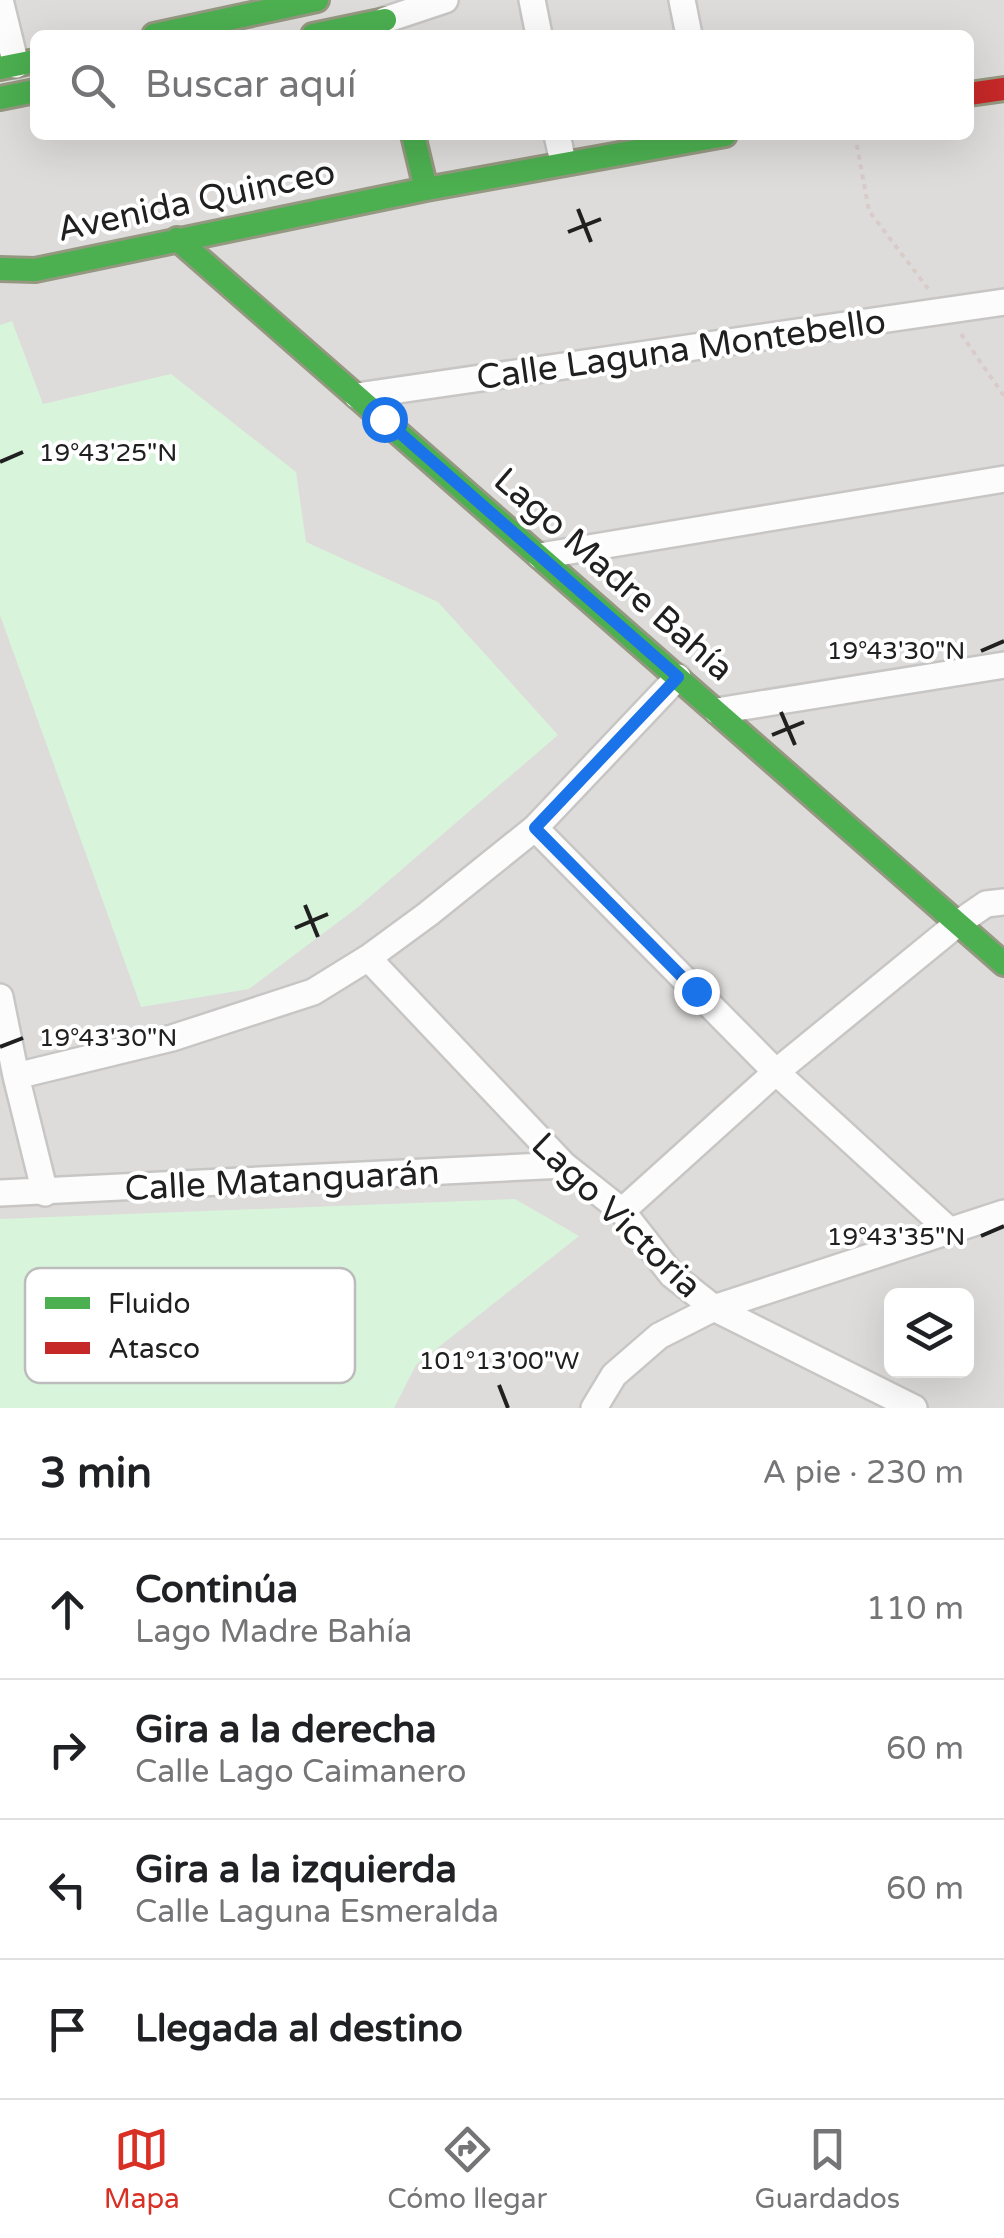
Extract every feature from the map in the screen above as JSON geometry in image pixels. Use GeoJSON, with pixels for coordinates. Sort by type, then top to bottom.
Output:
{"type":"FeatureCollection","features":[{"type":"Feature","properties":{"kind":"street"},"geometry":{"type":"LineString","coordinates":[[0,0],[17,64]]}},
{"type":"Feature","properties":{"kind":"street"},"geometry":{"type":"LineString","coordinates":[[177,30],[317,0]]}},
{"type":"Feature","properties":{"kind":"street"},"geometry":{"type":"LineString","coordinates":[[334,30],[446,0]]}},
{"type":"Feature","properties":{"kind":"street"},"geometry":{"type":"LineString","coordinates":[[532,0],[537,30]]}},
{"type":"Feature","properties":{"kind":"street"},"geometry":{"type":"LineString","coordinates":[[682,0],[688,30]]}},
{"type":"Feature","properties":{"kind":"street"},"geometry":{"type":"LineString","coordinates":[[974,93],[1004,89]]}},
{"type":"Feature","properties":{"kind":"street"},"geometry":{"type":"LineString","coordinates":[[0,98],[30,93]]}},
{"type":"Feature","properties":{"kind":"street"},"geometry":{"type":"LineString","coordinates":[[414,140],[426,189]]}},
{"type":"Feature","properties":{"kind":"street"},"geometry":{"type":"LineString","coordinates":[[559,140],[562,162]]}},
{"type":"Feature","properties":{"kind":"street","name":"Avenida Quinceo"},"geometry":{"type":"LineString","coordinates":[[0,269],[35,270],[562,162],[691,140]]}},
{"type":"Feature","properties":{"kind":"street","name":"Lago Madre Bahía"},"geometry":{"type":"LineString","coordinates":[[177,239],[1004,964]]}},
{"type":"Feature","properties":{"kind":"street","name":"Avenida Quinceo"},"geometry":{"type":"LineString","coordinates":[[0,290],[35,270]]}},
{"type":"Feature","properties":{"kind":"street","name":"Calle Laguna Montebello"},"geometry":{"type":"LineString","coordinates":[[358,396],[1004,302]]}},
{"type":"Feature","properties":{"kind":"street"},"geometry":{"type":"LineString","coordinates":[[540,556],[1004,479]]}},
{"type":"Feature","properties":{"kind":"street"},"geometry":{"type":"LineString","coordinates":[[717,711],[1004,664]]}},
{"type":"Feature","properties":{"kind":"street"},"geometry":{"type":"LineString","coordinates":[[16,1076],[172,1038],[313,992],[368,958],[535,828],[678,677]]}},
{"type":"Feature","properties":{"kind":"street"},"geometry":{"type":"LineString","coordinates":[[535,828],[776,1072],[950,1230]]}},
{"type":"Feature","properties":{"kind":"street"},"geometry":{"type":"LineString","coordinates":[[622,1210],[776,1072],[956,924],[986,904],[1004,902]]}},
{"type":"Feature","properties":{"kind":"street","name":"Lago Victoria"},"geometry":{"type":"LineString","coordinates":[[368,958],[564,1165],[622,1210],[672,1275],[714,1308],[914,1408]]}},
{"type":"Feature","properties":{"kind":"street"},"geometry":{"type":"LineString","coordinates":[[0,996],[45,1193]]}},
{"type":"Feature","properties":{"kind":"street","name":"Calle Matanguarán"},"geometry":{"type":"LineString","coordinates":[[0,1193],[564,1165]]}},
{"type":"Feature","properties":{"kind":"street"},"geometry":{"type":"LineString","coordinates":[[594,1408],[614,1375],[660,1336],[714,1308],[1004,1214]]}},
{"type":"Feature","properties":{"kind":"path"},"geometry":{"type":"LineString","coordinates":[[856,140],[868,210],[1004,396]]}},
{"type":"Feature","properties":{"kind":"shaded area"},"geometry":{"type":"Polygon","coordinates":[[[0,0],[1004,0],[1004,1408],[0,1408],[0,0]]]}},
{"type":"Feature","properties":{"kind":"green space"},"geometry":{"type":"Polygon","coordinates":[[[12,321],[43,404],[171,374],[296,472],[306,542],[438,602],[558,735],[357,908],[249,989],[141,1007],[0,615],[0,325],[12,321]]]}},
{"type":"Feature","properties":{"kind":"green space"},"geometry":{"type":"Polygon","coordinates":[[[515,1199],[579,1236],[416,1365],[394,1408],[0,1408],[0,1219],[515,1199]]]}},
{"type":"Feature","properties":{"kind":"traffic: fast"},"geometry":{"type":"LineString","coordinates":[[177,30],[317,0]]}},
{"type":"Feature","properties":{"kind":"traffic: fast"},"geometry":{"type":"LineString","coordinates":[[337,30],[385,20]]}},
{"type":"Feature","properties":{"kind":"traffic: fast"},"geometry":{"type":"LineString","coordinates":[[0,68],[30,62]]}},
{"type":"Feature","properties":{"kind":"traffic: fast"},"geometry":{"type":"LineString","coordinates":[[0,98],[30,92]]}},
{"type":"Feature","properties":{"kind":"traffic: fast"},"geometry":{"type":"LineString","coordinates":[[414,140],[426,189]]}},
{"type":"Feature","properties":{"kind":"traffic: fast"},"geometry":{"type":"LineString","coordinates":[[0,269],[35,270],[426,189],[697,140]]}},
{"type":"Feature","properties":{"kind":"traffic: fast"},"geometry":{"type":"LineString","coordinates":[[177,239],[1004,964]]}},
{"type":"Feature","properties":{"kind":"traffic: jam"},"geometry":{"type":"LineString","coordinates":[[974,93],[1004,89]]}},
{"type":"Feature","properties":{"kind":"route"},"geometry":{"type":"LineString","coordinates":[[384,419],[678,677],[535,828],[696,991]]}}]}
